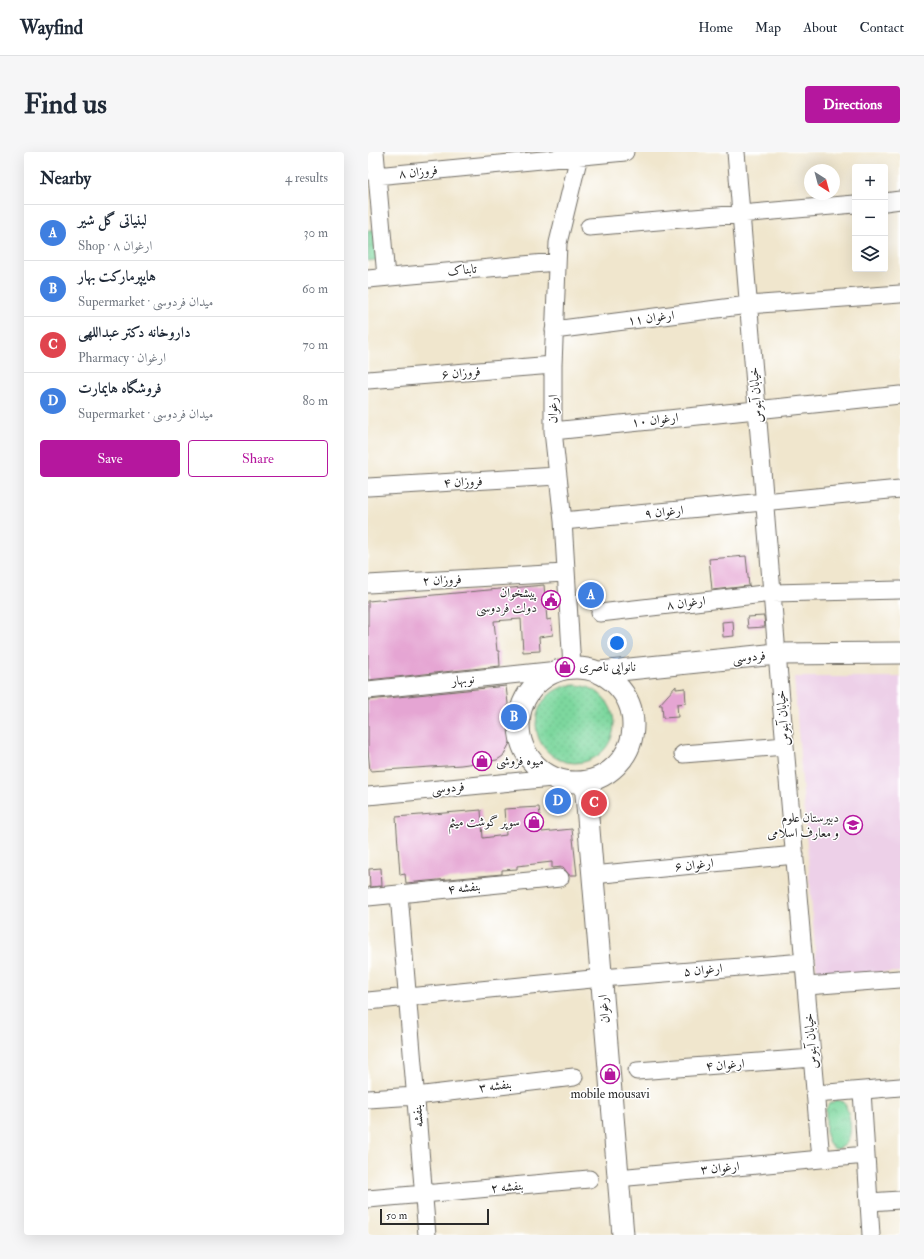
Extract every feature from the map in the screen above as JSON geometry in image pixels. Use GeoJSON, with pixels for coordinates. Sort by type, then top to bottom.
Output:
{"type":"FeatureCollection","features":[{"type":"Feature","properties":{"kind":"main road","name":"فردوسی"},"geometry":{"type":"LineString","coordinates":[[600,672],[777,654],[900,653]]}},
{"type":"Feature","properties":{"kind":"main road"},"geometry":{"type":"LineString","coordinates":[[586,668],[600,672],[613,681],[624,693],[631,708],[634,724],[631,740],[621,760],[614,768],[601,777],[585,782],[569,782],[552,778],[538,769],[526,756],[520,740],[518,722],[521,705],[530,690],[542,678],[565,669],[586,668]]}},
{"type":"Feature","properties":{"kind":"main road","name":"ارغوان"},"geometry":{"type":"LineString","coordinates":[[585,782],[623,1235]]}},
{"type":"Feature","properties":{"kind":"street"},"geometry":{"type":"LineString","coordinates":[[375,152],[375,220],[386,277]]}},
{"type":"Feature","properties":{"kind":"street","name":"فروزان ۸"},"geometry":{"type":"LineString","coordinates":[[376,176],[579,154],[625,152]]}},
{"type":"Feature","properties":{"kind":"street","name":"خیابان آبنوس"},"geometry":{"type":"LineString","coordinates":[[736,152],[764,502],[821,1158]]}},
{"type":"Feature","properties":{"kind":"street","name":"ارغوان"},"geometry":{"type":"LineString","coordinates":[[565,669],[565,573],[563,521],[553,431],[553,365],[556,262],[558,243],[579,154]]}},
{"type":"Feature","properties":{"kind":"street"},"geometry":{"type":"LineString","coordinates":[[888,202],[900,200]]}},
{"type":"Feature","properties":{"kind":"street"},"geometry":{"type":"LineString","coordinates":[[589,227],[852,204]]}},
{"type":"Feature","properties":{"kind":"street","name":"تابناک"},"geometry":{"type":"LineString","coordinates":[[368,279],[556,262]]}},
{"type":"Feature","properties":{"kind":"street","name":"ارغوان ۱۱"},"geometry":{"type":"LineString","coordinates":[[554,330],[748,305],[900,294]]}},
{"type":"Feature","properties":{"kind":"street","name":"فروزان ۶"},"geometry":{"type":"LineString","coordinates":[[368,380],[553,365]]}},
{"type":"Feature","properties":{"kind":"street","name":"ارغوان ۱۰"},"geometry":{"type":"LineString","coordinates":[[553,431],[900,395]]}},
{"type":"Feature","properties":{"kind":"street","name":"فروزان ۴"},"geometry":{"type":"LineString","coordinates":[[368,487],[557,476]]}},
{"type":"Feature","properties":{"kind":"street","name":"ارغوان ۹"},"geometry":{"type":"LineString","coordinates":[[563,521],[900,489]]}},
{"type":"Feature","properties":{"kind":"street","name":"فروزان ۲"},"geometry":{"type":"LineString","coordinates":[[368,584],[565,573]]}},
{"type":"Feature","properties":{"kind":"street","name":"ارغوان ۸"},"geometry":{"type":"LineString","coordinates":[[600,613],[772,593],[900,590]]}},
{"type":"Feature","properties":{"kind":"street","name":"نوبهار"},"geometry":{"type":"LineString","coordinates":[[368,690],[565,669]]}},
{"type":"Feature","properties":{"kind":"street"},"geometry":{"type":"LineString","coordinates":[[682,754],[785,746]]}},
{"type":"Feature","properties":{"kind":"street","name":"فردوسی"},"geometry":{"type":"LineString","coordinates":[[368,796],[552,778]]}},
{"type":"Feature","properties":{"kind":"street","name":"ارغوان ۶"},"geometry":{"type":"LineString","coordinates":[[593,875],[795,855]]}},
{"type":"Feature","properties":{"kind":"street","name":"بنفشه ۴"},"geometry":{"type":"LineString","coordinates":[[368,897],[560,878]]}},
{"type":"Feature","properties":{"kind":"street","name":"بنفشه"},"geometry":{"type":"LineString","coordinates":[[399,894],[428,1235]]}},
{"type":"Feature","properties":{"kind":"street","name":"ارغوان ۵"},"geometry":{"type":"LineString","coordinates":[[602,978],[804,962]]}},
{"type":"Feature","properties":{"kind":"street"},"geometry":{"type":"LineString","coordinates":[[368,1001],[602,978]]}},
{"type":"Feature","properties":{"kind":"street"},"geometry":{"type":"LineString","coordinates":[[807,986],[900,979]]}},
{"type":"Feature","properties":{"kind":"street","name":"ارغوان ۴"},"geometry":{"type":"LineString","coordinates":[[636,1072],[813,1058]]}},
{"type":"Feature","properties":{"kind":"street","name":"بنفشه ۳"},"geometry":{"type":"LineString","coordinates":[[368,1099],[416,1096],[574,1077]]}},
{"type":"Feature","properties":{"kind":"street"},"geometry":{"type":"LineString","coordinates":[[816,1094],[900,1088]]}},
{"type":"Feature","properties":{"kind":"street"},"geometry":{"type":"LineString","coordinates":[[862,1090],[871,1235]]}},
{"type":"Feature","properties":{"kind":"street"},"geometry":{"type":"LineString","coordinates":[[821,1158],[866,1155]]}},
{"type":"Feature","properties":{"kind":"street","name":"ارغوان ۳"},"geometry":{"type":"LineString","coordinates":[[618,1178],[821,1158]]}},
{"type":"Feature","properties":{"kind":"street","name":"بنفشه ۲"},"geometry":{"type":"LineString","coordinates":[[368,1199],[589,1179]]}},
{"type":"Feature","properties":{"kind":"street"},"geometry":{"type":"LineString","coordinates":[[869,1202],[900,1200]]}},
{"type":"Feature","properties":{"kind":"shaded area","name":"دبیرستان علوم و معارف اسلامی"},"geometry":{"type":"Polygon","coordinates":[[[794,677],[900,677],[900,972],[817,974],[794,677]]]}},
{"type":"Feature","properties":{"kind":"green space"},"geometry":{"type":"Polygon","coordinates":[[[368,230],[375,230],[377,260],[368,261],[368,230]]]}},
{"type":"Feature","properties":{"kind":"green space"},"geometry":{"type":"Polygon","coordinates":[[[575,685],[590,688],[602,697],[611,709],[614,724],[611,739],[602,751],[590,760],[575,763],[560,760],[548,751],[539,739],[536,724],[539,709],[548,697],[560,688],[575,685]]]}},
{"type":"Feature","properties":{"kind":"green space"},"geometry":{"type":"Polygon","coordinates":[[[837,1100],[844,1102],[847,1108],[850,1130],[847,1143],[842,1147],[835,1149],[829,1144],[826,1135],[826,1109],[829,1104],[837,1100]]]}},
{"type":"Feature","properties":{"kind":"building"},"geometry":{"type":"Polygon","coordinates":[[[746,556],[749,586],[712,590],[709,559],[746,556]]]}},
{"type":"Feature","properties":{"kind":"building"},"geometry":{"type":"Polygon","coordinates":[[[544,585],[547,620],[551,619],[553,635],[539,637],[540,651],[523,652],[521,619],[494,621],[500,666],[368,680],[368,601],[544,585]]]}},
{"type":"Feature","properties":{"kind":"building"},"geometry":{"type":"Polygon","coordinates":[[[764,616],[765,627],[748,628],[747,617],[764,616]]]}},
{"type":"Feature","properties":{"kind":"building"},"geometry":{"type":"Polygon","coordinates":[[[733,621],[734,636],[723,637],[722,622],[733,621]]]}},
{"type":"Feature","properties":{"kind":"building"},"geometry":{"type":"Polygon","coordinates":[[[506,686],[512,739],[503,756],[497,760],[461,765],[370,771],[368,750],[368,700],[506,686]]]}},
{"type":"Feature","properties":{"kind":"building"},"geometry":{"type":"Polygon","coordinates":[[[676,686],[676,689],[685,688],[686,703],[677,704],[678,717],[663,718],[662,705],[659,705],[676,686]]]}},
{"type":"Feature","properties":{"kind":"building"},"geometry":{"type":"Polygon","coordinates":[[[539,807],[542,832],[572,829],[577,875],[569,875],[563,867],[552,868],[552,862],[517,866],[517,869],[502,870],[502,874],[406,883],[405,874],[400,875],[396,817],[481,810],[483,838],[506,835],[504,809],[539,807]]]}},
{"type":"Feature","properties":{"kind":"building"},"geometry":{"type":"Polygon","coordinates":[[[381,868],[382,886],[370,887],[369,869],[381,868]]]}},
{"type":"Feature","properties":{"kind":"place","name":"لبنیاتی گل شیر"},"geometry":{"type":"Point","coordinates":[591,595]}},
{"type":"Feature","properties":{"kind":"place","name":"پیشخوان دولت فردوسی"},"geometry":{"type":"Point","coordinates":[551,600]}},
{"type":"Feature","properties":{"kind":"place","name":"نانوایی ناصری"},"geometry":{"type":"Point","coordinates":[565,667]}},
{"type":"Feature","properties":{"kind":"place","name":"هایپرمارکت بهار"},"geometry":{"type":"Point","coordinates":[514,717]}},
{"type":"Feature","properties":{"kind":"place","name":"میوه فروشی"},"geometry":{"type":"Point","coordinates":[482,761]}},
{"type":"Feature","properties":{"kind":"place","name":"فروشگاه هایمارت"},"geometry":{"type":"Point","coordinates":[558,801]}},
{"type":"Feature","properties":{"kind":"place","name":"داروخانه دکتر عبداللهی"},"geometry":{"type":"Point","coordinates":[594,803]}},
{"type":"Feature","properties":{"kind":"place","name":"سوپر گوشت میثم"},"geometry":{"type":"Point","coordinates":[534,822]}},
{"type":"Feature","properties":{"kind":"place","name":"دبیرستان علوم و معارف اسلامی"},"geometry":{"type":"Point","coordinates":[853,825]}},
{"type":"Feature","properties":{"kind":"place","name":"mobile mousavi"},"geometry":{"type":"Point","coordinates":[610,1074]}}]}
